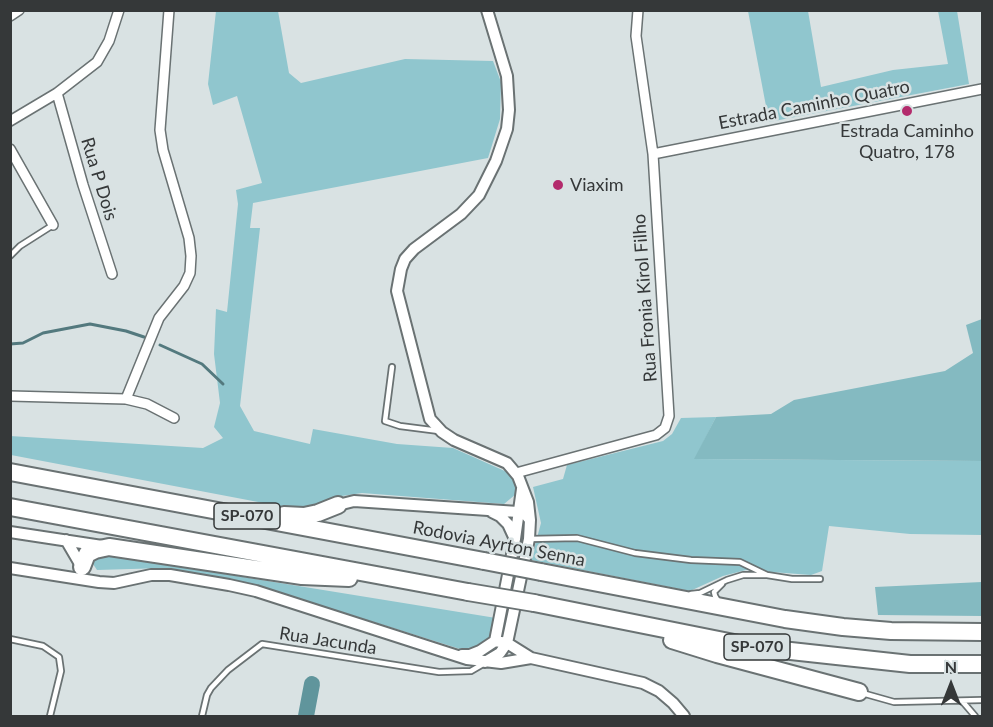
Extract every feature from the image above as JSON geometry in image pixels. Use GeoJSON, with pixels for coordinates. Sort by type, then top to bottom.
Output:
{"type":"FeatureCollection","features":[{"type":"Feature","properties":{"kind":"highway","name":"Rodovia Ayrton Senna"},"geometry":{"type":"LineString","coordinates":[[10,472],[785,619],[891,631],[982,632]]}},
{"type":"Feature","properties":{"kind":"highway"},"geometry":{"type":"LineString","coordinates":[[86,486],[123,486],[286,515],[304,516],[338,505]]}},
{"type":"Feature","properties":{"kind":"highway"},"geometry":{"type":"LineString","coordinates":[[338,505],[333,512],[332,524],[343,534]]}},
{"type":"Feature","properties":{"kind":"highway","name":"SP-070"},"geometry":{"type":"LineString","coordinates":[[10,507],[534,603],[754,647],[910,664],[982,664]]}},
{"type":"Feature","properties":{"kind":"highway"},"geometry":{"type":"LineString","coordinates":[[82,567],[87,554],[109,548],[302,576],[340,578],[374,575]]}},
{"type":"Feature","properties":{"kind":"highway"},"geometry":{"type":"LineString","coordinates":[[630,622],[662,636],[717,654],[859,692]]}},
{"type":"Feature","properties":{"kind":"street"},"geometry":{"type":"LineString","coordinates":[[10,16],[20,10]]}},
{"type":"Feature","properties":{"kind":"street"},"geometry":{"type":"LineString","coordinates":[[10,121],[57,93],[97,62],[110,41],[119,10]]}},
{"type":"Feature","properties":{"kind":"street"},"geometry":{"type":"LineString","coordinates":[[126,399],[159,318],[184,286],[190,273],[189,238],[163,150],[160,130],[169,10]]}},
{"type":"Feature","properties":{"kind":"street"},"geometry":{"type":"LineString","coordinates":[[485,662],[500,652],[507,643],[529,539],[528,502],[516,473],[507,464],[454,440],[442,432],[430,419],[397,285],[405,259],[414,249],[461,214],[479,195],[496,161],[507,129],[509,110],[507,76],[487,10]]}},
{"type":"Feature","properties":{"kind":"street","name":"Rua Fronia Kirol Filho"},"geometry":{"type":"LineString","coordinates":[[516,473],[656,435],[665,428],[669,416],[653,154],[636,36],[638,10]]}},
{"type":"Feature","properties":{"kind":"street","name":"Estrada Caminho Quatro"},"geometry":{"type":"LineString","coordinates":[[653,154],[982,88]]}},
{"type":"Feature","properties":{"kind":"street","name":"Rua P Dois"},"geometry":{"type":"LineString","coordinates":[[57,93],[83,185],[112,274]]}},
{"type":"Feature","properties":{"kind":"street"},"geometry":{"type":"LineString","coordinates":[[10,149],[53,225]]}},
{"type":"Feature","properties":{"kind":"street"},"geometry":{"type":"LineString","coordinates":[[10,396],[126,399],[147,404],[174,418]]}},
{"type":"Feature","properties":{"kind":"street"},"geometry":{"type":"LineString","coordinates":[[495,641],[516,539],[522,489]]}},
{"type":"Feature","properties":{"kind":"street","name":"Rodovia Ayrton Senna"},"geometry":{"type":"LineString","coordinates":[[338,505],[354,501],[518,512],[525,514],[530,520]]}},
{"type":"Feature","properties":{"kind":"street","name":"Rodovia Ayrton Senna"},"geometry":{"type":"LineString","coordinates":[[489,511],[500,516],[508,524],[516,539]]}},
{"type":"Feature","properties":{"kind":"street"},"geometry":{"type":"LineString","coordinates":[[10,532],[109,548]]}},
{"type":"Feature","properties":{"kind":"street"},"geometry":{"type":"LineString","coordinates":[[66,540],[86,574],[99,582]]}},
{"type":"Feature","properties":{"kind":"street"},"geometry":{"type":"LineString","coordinates":[[10,568],[99,582],[114,583],[151,575],[230,585],[256,591],[453,655],[485,662],[514,662],[531,658]]}},
{"type":"Feature","properties":{"kind":"street"},"geometry":{"type":"LineString","coordinates":[[453,655],[470,655],[495,641],[507,643],[531,658],[643,683],[659,691],[684,717]]}},
{"type":"Feature","properties":{"kind":"lane"},"geometry":{"type":"LineString","coordinates":[[10,256],[20,246],[53,225]]}},
{"type":"Feature","properties":{"kind":"lane"},"geometry":{"type":"LineString","coordinates":[[392,367],[385,421],[400,426],[442,432]]}},
{"type":"Feature","properties":{"kind":"lane"},"geometry":{"type":"LineString","coordinates":[[529,539],[570,538],[635,553],[691,560],[740,562],[767,575]]}},
{"type":"Feature","properties":{"kind":"lane"},"geometry":{"type":"LineString","coordinates":[[593,583],[612,581],[687,594],[700,593],[743,576],[767,575],[792,579],[820,579]]}},
{"type":"Feature","properties":{"kind":"lane"},"geometry":{"type":"LineString","coordinates":[[723,582],[714,591],[718,601],[764,611],[785,619]]}},
{"type":"Feature","properties":{"kind":"lane"},"geometry":{"type":"LineString","coordinates":[[10,639],[43,646],[58,657],[61,670],[50,717]]}},
{"type":"Feature","properties":{"kind":"lane","name":"Rua Jacunda"},"geometry":{"type":"LineString","coordinates":[[202,717],[211,688],[228,670],[261,644],[439,672],[471,671],[485,662]]}},
{"type":"Feature","properties":{"kind":"lane"},"geometry":{"type":"LineString","coordinates":[[859,692],[894,702],[982,700]]}},
{"type":"Feature","properties":{"kind":"lane"},"geometry":{"type":"LineString","coordinates":[[963,702],[975,717]]}},
{"type":"Feature","properties":{"kind":"shaded area"},"geometry":{"type":"Polygon","coordinates":[[[216,11],[278,11],[289,73],[301,83],[405,59],[493,61],[501,82],[500,119],[488,158],[253,203],[250,228],[260,228],[240,406],[254,431],[310,444],[313,429],[397,444],[453,448],[507,472],[513,478],[516,494],[504,504],[362,493],[335,497],[312,508],[295,509],[11,455],[10,436],[203,448],[223,438],[214,427],[220,403],[214,354],[216,309],[227,312],[238,204],[236,190],[262,183],[237,96],[213,105],[208,84],[216,11]]]}},
{"type":"Feature","properties":{"kind":"shaded area"},"geometry":{"type":"Polygon","coordinates":[[[748,11],[808,11],[821,87],[893,70],[948,64],[938,11],[957,11],[969,84],[769,122],[748,11]]]}},
{"type":"Feature","properties":{"kind":"shaded area"},"geometry":{"type":"Polygon","coordinates":[[[982,319],[982,461],[694,459],[716,417],[771,414],[794,400],[945,371],[973,353],[966,325],[982,319]]]}},
{"type":"Feature","properties":{"kind":"shaded area"},"geometry":{"type":"Polygon","coordinates":[[[716,417],[695,459],[982,461],[982,535],[910,534],[829,526],[822,571],[811,575],[746,570],[723,576],[690,591],[531,560],[541,523],[533,487],[563,479],[567,465],[663,441],[672,434],[681,418],[716,417]]]}},
{"type":"Feature","properties":{"kind":"shaded area"},"geometry":{"type":"Polygon","coordinates":[[[101,554],[496,618],[489,638],[476,647],[460,649],[249,583],[165,568],[97,570],[93,564],[95,558],[101,554]]]}},
{"type":"Feature","properties":{"kind":"shaded area"},"geometry":{"type":"Polygon","coordinates":[[[982,582],[982,616],[878,615],[875,587],[982,582]]]}},
{"type":"Feature","properties":{"kind":"waterway"},"geometry":{"type":"LineString","coordinates":[[10,344],[23,343],[43,333],[90,324],[144,337]]}},
{"type":"Feature","properties":{"kind":"waterway"},"geometry":{"type":"LineString","coordinates":[[160,345],[202,364],[223,384]]}},
{"type":"Feature","properties":{"kind":"waterway"},"geometry":{"type":"LineString","coordinates":[[306,716],[312,684]]}},
{"type":"Feature","properties":{"kind":"place","name":"Estrada Caminho Quatro, 178"},"geometry":{"type":"Point","coordinates":[907,111]}},
{"type":"Feature","properties":{"kind":"place","name":"Viaxim"},"geometry":{"type":"Point","coordinates":[558,185]}}]}
